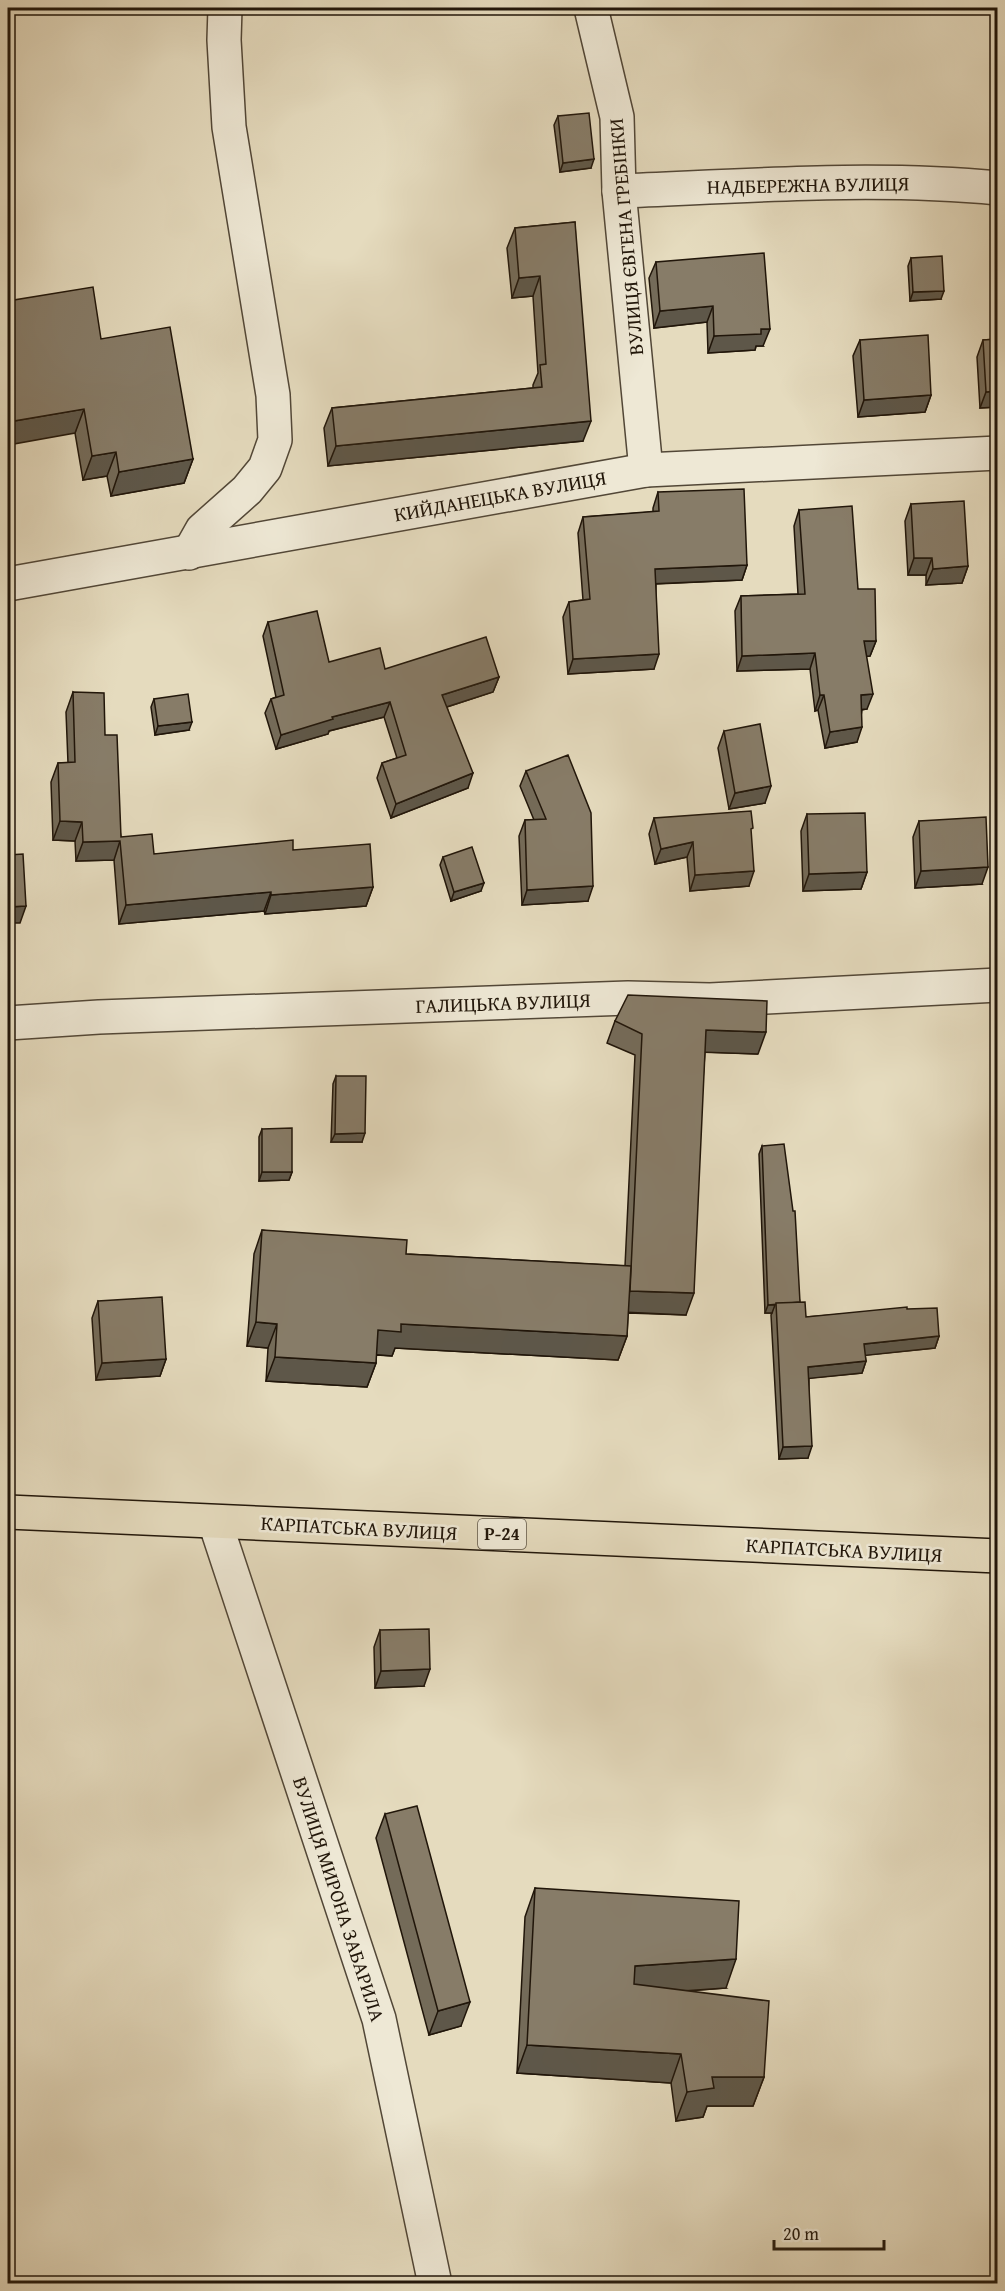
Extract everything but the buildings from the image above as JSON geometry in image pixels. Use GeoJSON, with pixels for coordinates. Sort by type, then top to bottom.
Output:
{"type":"FeatureCollection","features":[{"type":"Feature","properties":{"kind":"main road","name":"КАРПАТСЬКА ВУЛИЦЯ"},"geometry":{"type":"LineString","coordinates":[[8,1512],[998,1556]]}},
{"type":"Feature","properties":{"kind":"street"},"geometry":{"type":"LineString","coordinates":[[189,553],[202,530],[247,490],[265,468],[275,440],[273,395],[229,127],[224,39],[225,8]]}},
{"type":"Feature","properties":{"kind":"street","name":"ВУЛИЦЯ ЄВГЕНА ГРЕБІНКИ"},"geometry":{"type":"LineString","coordinates":[[591,8],[617,117],[619,191],[646,470]]}},
{"type":"Feature","properties":{"kind":"street","name":"НАДБЕРЕЖНА ВУЛИЦЯ"},"geometry":{"type":"LineString","coordinates":[[619,191],[821,183],[919,182],[998,188]]}},
{"type":"Feature","properties":{"kind":"street","name":"КИЙДАНЕЦЬКА ВУЛИЦЯ"},"geometry":{"type":"LineString","coordinates":[[8,584],[646,470],[998,453]]}},
{"type":"Feature","properties":{"kind":"street","name":"ГАЛИЦЬКА ВУЛИЦЯ"},"geometry":{"type":"LineString","coordinates":[[8,1023],[99,1017],[616,998],[710,1000],[998,985]]}},
{"type":"Feature","properties":{"kind":"street","name":"ВУЛИЦЯ МИРОНА ЗАБАРИЛА"},"geometry":{"type":"LineString","coordinates":[[215,1522],[379,2019],[435,2283]]}}]}
